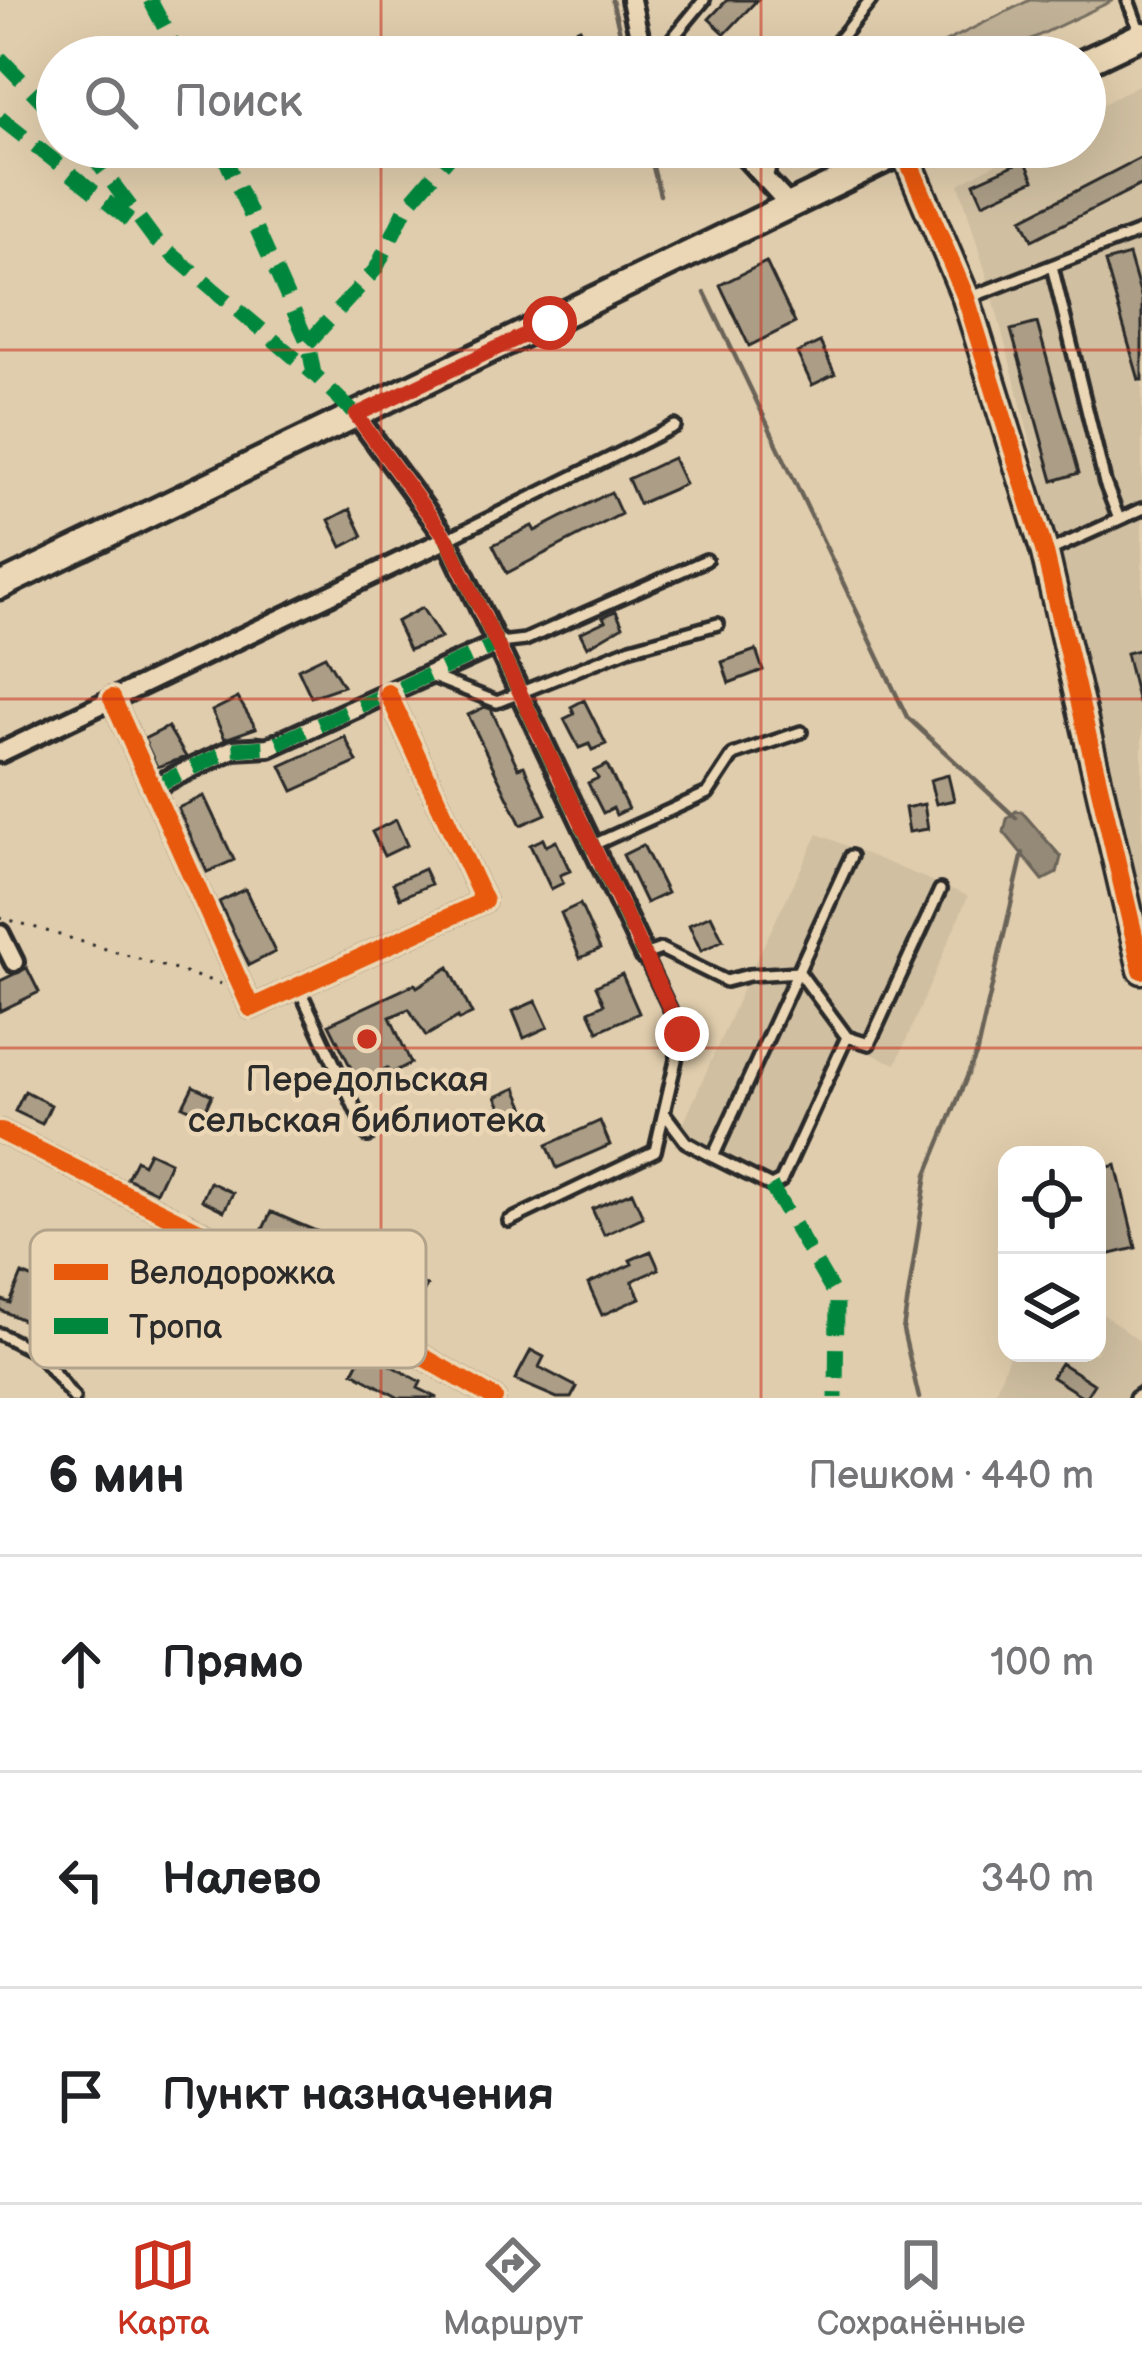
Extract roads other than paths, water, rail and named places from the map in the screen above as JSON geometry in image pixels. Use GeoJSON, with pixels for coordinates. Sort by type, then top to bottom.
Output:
{"type":"FeatureCollection","features":[{"type":"Feature","properties":{"kind":"main road"},"geometry":{"type":"LineString","coordinates":[[1106,52],[1142,35]]}},
{"type":"Feature","properties":{"kind":"main road"},"geometry":{"type":"LineString","coordinates":[[0,586],[869,168]]}},
{"type":"Feature","properties":{"kind":"main road"},"geometry":{"type":"LineString","coordinates":[[915,168],[966,298],[1045,553],[1142,970]]}},
{"type":"Feature","properties":{"kind":"street"},"geometry":{"type":"LineString","coordinates":[[631,0],[639,36]]}},
{"type":"Feature","properties":{"kind":"street"},"geometry":{"type":"LineString","coordinates":[[756,168],[790,206]]}},
{"type":"Feature","properties":{"kind":"street"},"geometry":{"type":"LineString","coordinates":[[356,415],[447,539],[644,955]]}},
{"type":"Feature","properties":{"kind":"street"},"geometry":{"type":"LineString","coordinates":[[0,753],[447,539]]}},
{"type":"Feature","properties":{"kind":"street"},"geometry":{"type":"LineString","coordinates":[[152,787],[232,749],[269,747],[499,643]]}},
{"type":"Feature","properties":{"kind":"street"},"geometry":{"type":"LineString","coordinates":[[112,698],[251,1008],[484,901],[388,693]]}},
{"type":"Feature","properties":{"kind":"street"},"geometry":{"type":"LineString","coordinates":[[0,934],[14,962]]}},
{"type":"Feature","properties":{"kind":"street"},"geometry":{"type":"LineString","coordinates":[[0,1131],[196,1230]]}},
{"type":"Feature","properties":{"kind":"street"},"geometry":{"type":"LineString","coordinates":[[426,1359],[494,1398]]}},
{"type":"Feature","properties":{"kind":"lane"},"geometry":{"type":"LineString","coordinates":[[673,36],[704,0]]}},
{"type":"Feature","properties":{"kind":"lane"},"geometry":{"type":"LineString","coordinates":[[842,36],[871,0]]}},
{"type":"Feature","properties":{"kind":"lane"},"geometry":{"type":"LineString","coordinates":[[1128,0],[1142,35]]}},
{"type":"Feature","properties":{"kind":"lane"},"geometry":{"type":"LineString","coordinates":[[766,179],[769,168]]}},
{"type":"Feature","properties":{"kind":"lane"},"geometry":{"type":"LineString","coordinates":[[966,298],[1142,231]]}},
{"type":"Feature","properties":{"kind":"lane"},"geometry":{"type":"LineString","coordinates":[[1052,266],[1105,483],[1119,519]]}},
{"type":"Feature","properties":{"kind":"lane"},"geometry":{"type":"LineString","coordinates":[[447,539],[675,426]]}},
{"type":"Feature","properties":{"kind":"lane"},"geometry":{"type":"LineString","coordinates":[[1045,553],[1142,509]]}},
{"type":"Feature","properties":{"kind":"lane"},"geometry":{"type":"LineString","coordinates":[[499,643],[525,640],[706,560]]}},
{"type":"Feature","properties":{"kind":"lane"},"geometry":{"type":"LineString","coordinates":[[428,675],[497,702],[632,648],[718,624]]}},
{"type":"Feature","properties":{"kind":"lane"},"geometry":{"type":"LineString","coordinates":[[592,844],[707,793],[733,755],[801,732]]}},
{"type":"Feature","properties":{"kind":"lane"},"geometry":{"type":"LineString","coordinates":[[713,1156],[851,856]]}},
{"type":"Feature","properties":{"kind":"lane"},"geometry":{"type":"LineString","coordinates":[[799,972],[847,1036],[869,1044],[940,890]]}},
{"type":"Feature","properties":{"kind":"lane"},"geometry":{"type":"LineString","coordinates":[[509,1221],[656,1151],[682,1034],[644,955],[661,950],[726,981],[799,972]]}},
{"type":"Feature","properties":{"kind":"lane"},"geometry":{"type":"LineString","coordinates":[[298,986],[368,1136]]}},
{"type":"Feature","properties":{"kind":"lane"},"geometry":{"type":"LineString","coordinates":[[664,1114],[686,1142],[771,1186],[781,1181],[847,1036]]}},
{"type":"Feature","properties":{"kind":"lane"},"geometry":{"type":"LineString","coordinates":[[0,1334],[30,1349]]}},
{"type":"Feature","properties":{"kind":"lane"},"geometry":{"type":"LineString","coordinates":[[50,1368],[74,1398]]}},
{"type":"Feature","properties":{"kind":"waterway"},"geometry":{"type":"LineString","coordinates":[[612,0],[621,36]]}},
{"type":"Feature","properties":{"kind":"waterway"},"geometry":{"type":"LineString","coordinates":[[653,168],[660,195]]}},
{"type":"Feature","properties":{"kind":"waterway"},"geometry":{"type":"LineString","coordinates":[[705,293],[907,717],[1016,818]]}},
{"type":"Feature","properties":{"kind":"waterway"},"geometry":{"type":"LineString","coordinates":[[919,1398],[903,1330],[927,1174],[976,1055],[1023,853]]}},
{"type":"Feature","properties":{"kind":"place","name":"Передольская сельская библиотека"},"geometry":{"type":"Point","coordinates":[367,1039]}}]}
